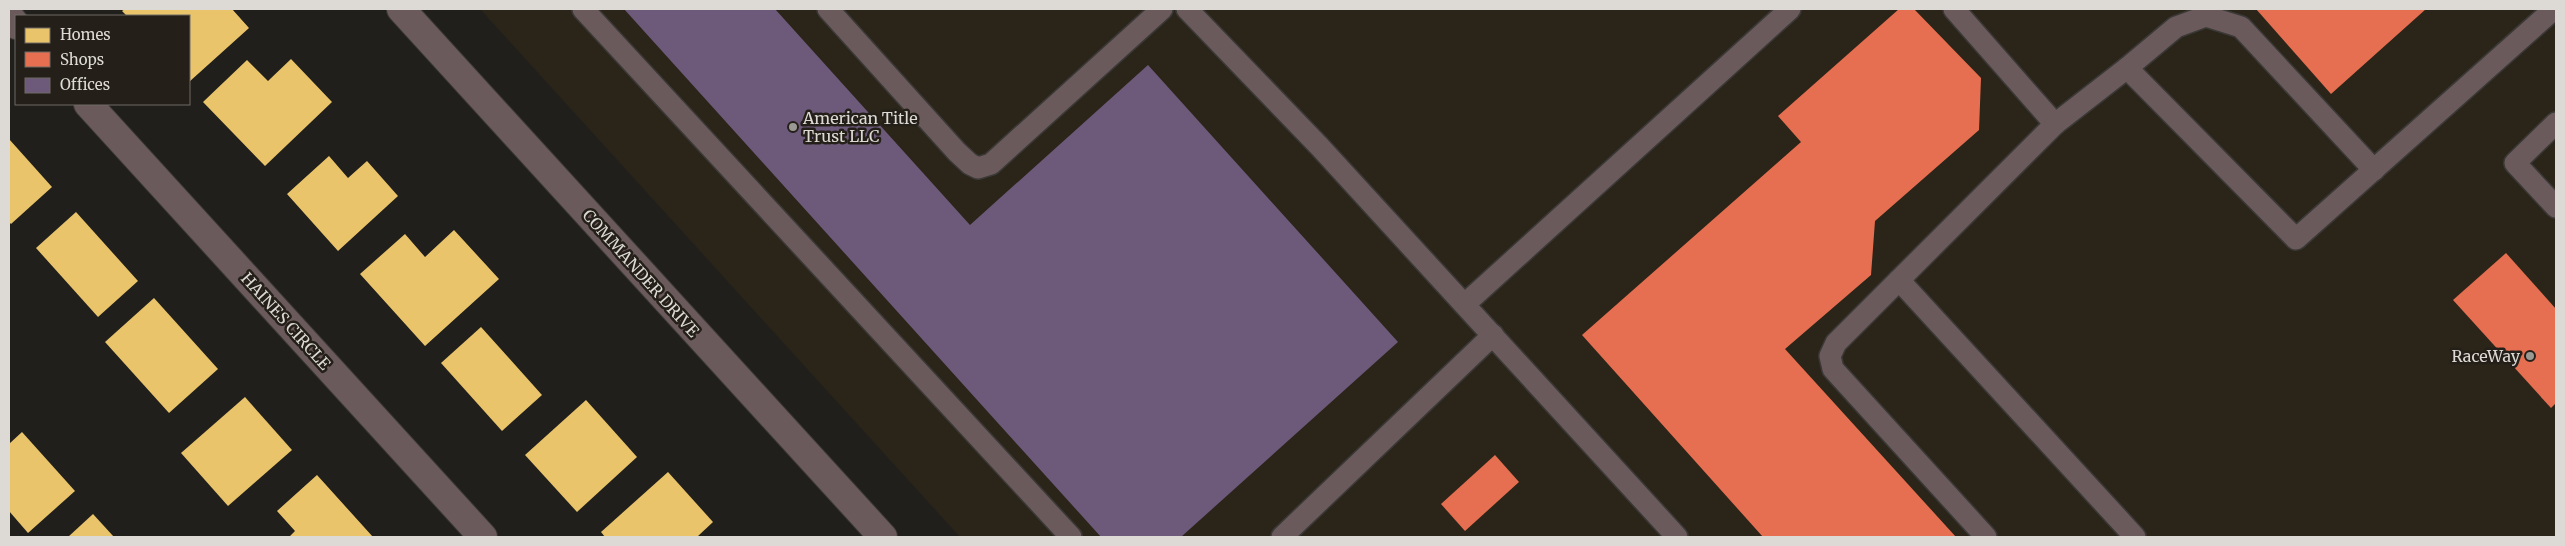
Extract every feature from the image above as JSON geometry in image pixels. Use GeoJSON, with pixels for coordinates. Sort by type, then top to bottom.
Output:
{"type":"FeatureCollection","features":[{"type":"Feature","properties":{"kind":"street","name":"COMMANDER DRIVE"},"geometry":{"type":"LineString","coordinates":[[400,9],[882,537]]}},
{"type":"Feature","properties":{"kind":"street","name":"HAINES CIRCLE"},"geometry":{"type":"LineString","coordinates":[[89,105],[483,537]]}},
{"type":"Feature","properties":{"kind":"lane"},"geometry":{"type":"LineString","coordinates":[[583,9],[1071,537]]}},
{"type":"Feature","properties":{"kind":"lane"},"geometry":{"type":"LineString","coordinates":[[828,9],[957,152],[970,164],[978,168],[991,164],[1162,9]]}},
{"type":"Feature","properties":{"kind":"lane"},"geometry":{"type":"LineString","coordinates":[[1187,9],[1320,147],[1677,537]]}},
{"type":"Feature","properties":{"kind":"lane"},"geometry":{"type":"LineString","coordinates":[[1465,304],[1790,9]]}},
{"type":"Feature","properties":{"kind":"lane"},"geometry":{"type":"LineString","coordinates":[[1954,9],[2055,124]]}},
{"type":"Feature","properties":{"kind":"lane"},"geometry":{"type":"LineString","coordinates":[[2127,68],[2296,239],[2550,14]]}},
{"type":"Feature","properties":{"kind":"lane"},"geometry":{"type":"LineString","coordinates":[[1986,537],[1833,369],[1830,356],[1836,343],[2055,124],[2176,27],[2206,16],[2241,27],[2374,170]]}},
{"type":"Feature","properties":{"kind":"lane"},"geometry":{"type":"LineString","coordinates":[[2556,124],[2515,163],[2556,207]]}},
{"type":"Feature","properties":{"kind":"lane"},"geometry":{"type":"LineString","coordinates":[[1899,280],[2135,537]]}},
{"type":"Feature","properties":{"kind":"lane"},"geometry":{"type":"LineString","coordinates":[[1282,537],[1493,335]]}},
{"type":"Feature","properties":{"kind":"shaded area"},"geometry":{"type":"Polygon","coordinates":[[[480,9],[2556,9],[2556,537],[960,537],[480,9]]]}},
{"type":"Feature","properties":{"kind":"building: Homes"},"geometry":{"type":"Polygon","coordinates":[[[125,9],[232,9],[249,28],[190,81],[190,15],[126,15],[122,11],[125,9]]]}},
{"type":"Feature","properties":{"kind":"building: Homes"},"geometry":{"type":"Polygon","coordinates":[[[291,59],[332,102],[265,166],[203,102],[247,60],[268,81],[291,59]]]}},
{"type":"Feature","properties":{"kind":"building: Homes"},"geometry":{"type":"Polygon","coordinates":[[[9,139],[52,187],[11,224],[9,222],[9,139]]]}},
{"type":"Feature","properties":{"kind":"building: Homes"},"geometry":{"type":"Polygon","coordinates":[[[329,156],[348,178],[367,161],[398,196],[338,251],[287,194],[329,156]]]}},
{"type":"Feature","properties":{"kind":"building: Homes"},"geometry":{"type":"Polygon","coordinates":[[[76,212],[138,281],[98,317],[36,248],[76,212]]]}},
{"type":"Feature","properties":{"kind":"building: Homes"},"geometry":{"type":"Polygon","coordinates":[[[454,230],[499,279],[425,346],[360,274],[405,234],[425,257],[454,230]]]}},
{"type":"Feature","properties":{"kind":"building: Homes"},"geometry":{"type":"Polygon","coordinates":[[[154,298],[218,369],[169,413],[105,342],[154,298]]]}},
{"type":"Feature","properties":{"kind":"building: Homes"},"geometry":{"type":"Polygon","coordinates":[[[481,327],[542,395],[502,431],[441,363],[481,327]]]}},
{"type":"Feature","properties":{"kind":"building: Homes"},"geometry":{"type":"Polygon","coordinates":[[[245,397],[292,450],[228,506],[181,453],[245,397]]]}},
{"type":"Feature","properties":{"kind":"building: Homes"},"geometry":{"type":"Polygon","coordinates":[[[586,400],[637,457],[577,512],[525,455],[586,400]]]}},
{"type":"Feature","properties":{"kind":"building: Homes"},"geometry":{"type":"Polygon","coordinates":[[[22,432],[75,491],[28,533],[9,511],[9,444],[22,432]]]}},
{"type":"Feature","properties":{"kind":"building: Homes"},"geometry":{"type":"Polygon","coordinates":[[[668,472],[713,522],[697,537],[605,537],[601,532],[668,472]]]}},
{"type":"Feature","properties":{"kind":"building: Homes"},"geometry":{"type":"Polygon","coordinates":[[[317,475],[373,537],[289,537],[295,531],[277,511],[317,475]]]}},
{"type":"Feature","properties":{"kind":"building: Homes"},"geometry":{"type":"Polygon","coordinates":[[[93,514],[114,537],[68,537],[93,514]]]}},
{"type":"Feature","properties":{"kind":"building: Shops"},"geometry":{"type":"Polygon","coordinates":[[[1899,9],[1914,9],[1981,78],[1979,130],[1875,221],[1871,275],[1785,349],[1956,537],[1763,537],[1582,335],[1801,142],[1778,116],[1899,9]]]}},
{"type":"Feature","properties":{"kind":"building: Shops"},"geometry":{"type":"Polygon","coordinates":[[[2256,9],[2426,9],[2331,94],[2256,9]]]}},
{"type":"Feature","properties":{"kind":"building: Shops","name":"RaceWay"},"geometry":{"type":"Polygon","coordinates":[[[2506,253],[2556,309],[2556,403],[2551,408],[2453,300],[2506,253]]]}},
{"type":"Feature","properties":{"kind":"building: Shops"},"geometry":{"type":"Polygon","coordinates":[[[1495,455],[1519,482],[1465,531],[1441,504],[1495,455]]]}},
{"type":"Feature","properties":{"kind":"building: Offices"},"geometry":{"type":"Polygon","coordinates":[[[624,9],[775,9],[970,225],[1148,65],[1398,342],[1181,537],[1101,537],[624,9]]]}},
{"type":"Feature","properties":{"kind":"place","name":"American Title Trust LLC"},"geometry":{"type":"Point","coordinates":[793,127]}},
{"type":"Feature","properties":{"kind":"place","name":"RaceWay"},"geometry":{"type":"Point","coordinates":[2530,356]}}]}
